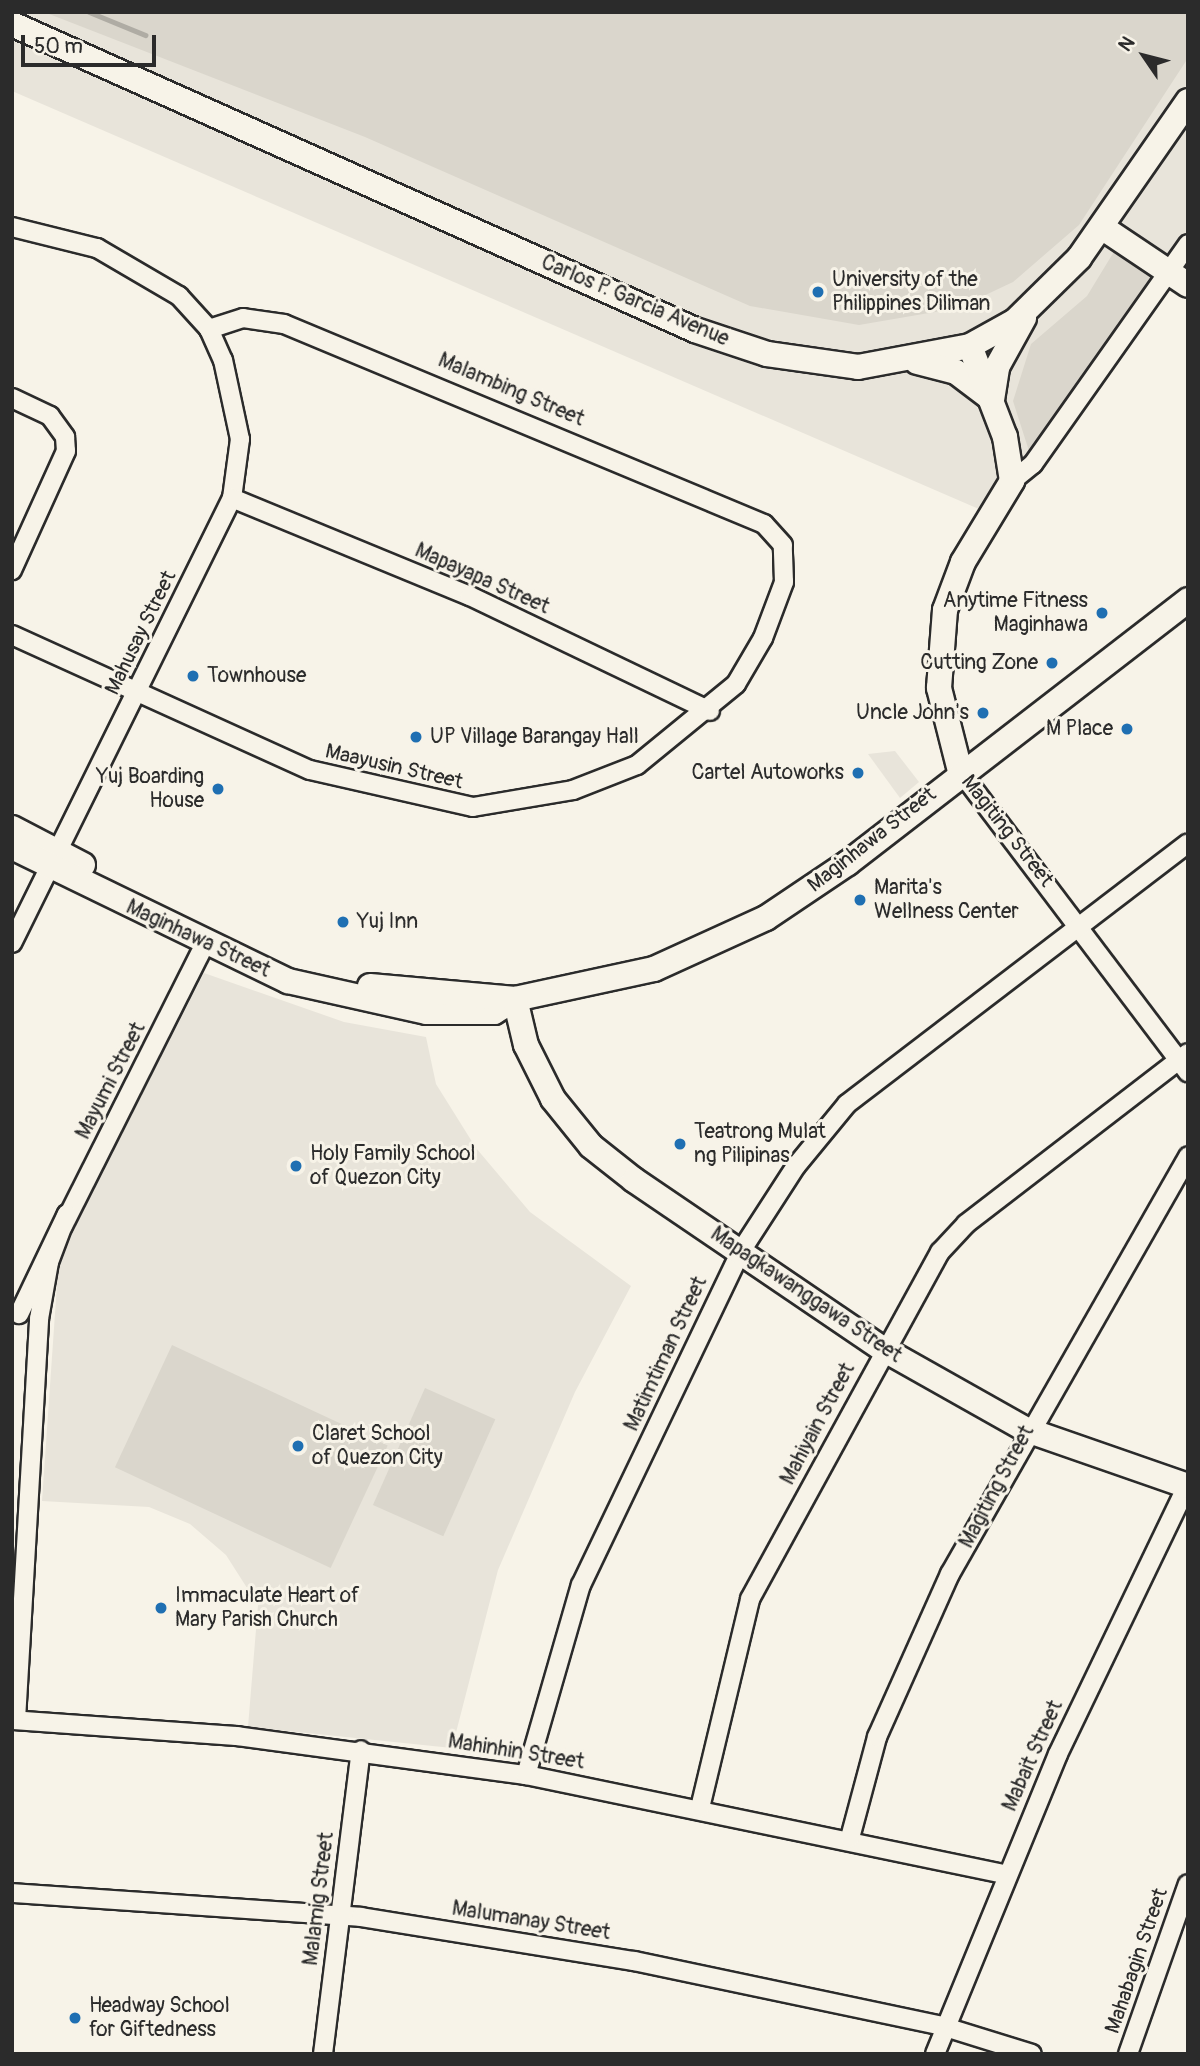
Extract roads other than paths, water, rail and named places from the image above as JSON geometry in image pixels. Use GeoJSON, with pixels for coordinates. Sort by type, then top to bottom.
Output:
{"type":"FeatureCollection","features":[{"type":"Feature","properties":{"kind":"street","name":"Carlos P. Garcia Avenue"},"geometry":{"type":"LineString","coordinates":[[12,24],[695,330],[800,361],[858,367],[912,361],[970,346],[1033,304],[1103,228],[1188,101]]}},
{"type":"Feature","properties":{"kind":"street"},"geometry":{"type":"LineString","coordinates":[[12,227],[130,263],[179,296],[209,329]]}},
{"type":"Feature","properties":{"kind":"street"},"geometry":{"type":"LineString","coordinates":[[1103,228],[1178,279]]}},
{"type":"Feature","properties":{"kind":"street","name":"Magiting Street"},"geometry":{"type":"LineString","coordinates":[[1185,1062],[960,771],[939,688],[945,610],[963,562],[1012,481],[1032,464],[1178,279],[1188,244]]}},
{"type":"Feature","properties":{"kind":"street"},"geometry":{"type":"LineString","coordinates":[[992,400],[997,366],[1033,304]]}},
{"type":"Feature","properties":{"kind":"street","name":"Malambing Street"},"geometry":{"type":"LineString","coordinates":[[209,329],[226,320],[264,318],[334,341],[764,524],[783,545]]}},
{"type":"Feature","properties":{"kind":"street","name":"Mahusay Street"},"geometry":{"type":"LineString","coordinates":[[12,943],[232,498],[238,417],[209,329]]}},
{"type":"Feature","properties":{"kind":"street"},"geometry":{"type":"LineString","coordinates":[[970,346],[992,400],[1012,481]]}},
{"type":"Feature","properties":{"kind":"street"},"geometry":{"type":"LineString","coordinates":[[912,361],[956,372],[992,400]]}},
{"type":"Feature","properties":{"kind":"street"},"geometry":{"type":"LineString","coordinates":[[12,398],[50,416],[65,437],[66,451],[12,570]]}},
{"type":"Feature","properties":{"kind":"street","name":"Mapayapa Street"},"geometry":{"type":"LineString","coordinates":[[232,498],[470,596],[710,711]]}},
{"type":"Feature","properties":{"kind":"street","name":"Maayusin Street"},"geometry":{"type":"LineString","coordinates":[[12,635],[136,695],[343,783],[473,807],[573,790],[637,765],[710,711],[763,638],[785,582],[783,545]]}},
{"type":"Feature","properties":{"kind":"street","name":"Maginhawa Street"},"geometry":{"type":"LineString","coordinates":[[12,848],[55,859],[211,933],[321,975],[361,985],[515,999],[614,981],[727,939],[848,863],[960,771],[1188,600]]}},
{"type":"Feature","properties":{"kind":"street","name":"Maginhawa Street"},"geometry":{"type":"LineString","coordinates":[[12,828],[55,859],[204,946],[288,981],[358,1000],[427,1012],[494,1012],[515,999]]}},
{"type":"Feature","properties":{"kind":"street","name":"Matimtiman Street"},"geometry":{"type":"LineString","coordinates":[[526,1775],[581,1585],[741,1251],[847,1104],[1188,843]]}},
{"type":"Feature","properties":{"kind":"street","name":"Mayumi Street"},"geometry":{"type":"LineString","coordinates":[[14,1720],[19,1552],[27,1516],[39,1319],[49,1262],[54,1247],[58,1236],[62,1225],[66,1214],[19,1314],[44,1265],[56,1240],[62,1228],[106,1142],[204,946]]}},
{"type":"Feature","properties":{"kind":"street","name":"Mapagkawanggawa Street"},"geometry":{"type":"LineString","coordinates":[[515,999],[537,1072],[576,1130],[608,1161],[883,1349],[1027,1430],[1187,1485]]}},
{"type":"Feature","properties":{"kind":"street","name":"Mahiyain Street"},"geometry":{"type":"LineString","coordinates":[[700,1808],[750,1599],[883,1349],[940,1252],[966,1224],[1185,1062]]}},
{"type":"Feature","properties":{"kind":"street","name":"Magiting Street"},"geometry":{"type":"LineString","coordinates":[[850,1838],[877,1737],[907,1663],[1027,1430],[1188,1156]]}},
{"type":"Feature","properties":{"kind":"street","name":"Mabait Street"},"geometry":{"type":"LineString","coordinates":[[935,2054],[942,2026],[1006,1874],[1187,1485]]}},
{"type":"Feature","properties":{"kind":"street","name":"Mahinhin Street"},"geometry":{"type":"LineString","coordinates":[[14,1720],[361,1750],[526,1775],[850,1838],[1006,1874]]}},
{"type":"Feature","properties":{"kind":"street","name":"Malamig Street"},"geometry":{"type":"LineString","coordinates":[[323,2054],[361,1750]]}},
{"type":"Feature","properties":{"kind":"street","name":"Mahabagin Street"},"geometry":{"type":"LineString","coordinates":[[1128,2054],[1188,1884]]}},
{"type":"Feature","properties":{"kind":"street","name":"Malumanay Street"},"geometry":{"type":"LineString","coordinates":[[12,1893],[340,1915],[634,1961],[942,2026],[1032,2054]]}},
{"type":"Feature","properties":{"kind":"waterway"},"geometry":{"type":"LineString","coordinates":[[89,12],[145,35]]}},
{"type":"Feature","properties":{"kind":"place","name":"University of the Philippines Diliman"},"geometry":{"type":"Point","coordinates":[818,292]}},
{"type":"Feature","properties":{"kind":"place","name":"Anytime Fitness Maginhawa"},"geometry":{"type":"Point","coordinates":[1102,613]}},
{"type":"Feature","properties":{"kind":"place","name":"Cutting Zone"},"geometry":{"type":"Point","coordinates":[1052,663]}},
{"type":"Feature","properties":{"kind":"place","name":"Townhouse"},"geometry":{"type":"Point","coordinates":[193,676]}},
{"type":"Feature","properties":{"kind":"place","name":"Uncle John's"},"geometry":{"type":"Point","coordinates":[983,713]}},
{"type":"Feature","properties":{"kind":"place","name":"M Place"},"geometry":{"type":"Point","coordinates":[1127,729]}},
{"type":"Feature","properties":{"kind":"place","name":"UP Village Barangay Hall"},"geometry":{"type":"Point","coordinates":[416,737]}},
{"type":"Feature","properties":{"kind":"place","name":"Cartel Autoworks"},"geometry":{"type":"Point","coordinates":[858,773]}},
{"type":"Feature","properties":{"kind":"place","name":"Yuj Boarding House"},"geometry":{"type":"Point","coordinates":[218,789]}},
{"type":"Feature","properties":{"kind":"place","name":"Marita's Wellness Center"},"geometry":{"type":"Point","coordinates":[860,900]}},
{"type":"Feature","properties":{"kind":"place","name":"Yuj Inn"},"geometry":{"type":"Point","coordinates":[343,922]}},
{"type":"Feature","properties":{"kind":"place","name":"Teatrong Mulat ng Pilipinas"},"geometry":{"type":"Point","coordinates":[680,1144]}},
{"type":"Feature","properties":{"kind":"place","name":"Holy Family School of Quezon City"},"geometry":{"type":"Point","coordinates":[296,1166]}},
{"type":"Feature","properties":{"kind":"place","name":"Claret School of Quezon City"},"geometry":{"type":"Point","coordinates":[298,1446]}},
{"type":"Feature","properties":{"kind":"place","name":"Immaculate Heart of Mary Parish Church"},"geometry":{"type":"Point","coordinates":[161,1608]}},
{"type":"Feature","properties":{"kind":"place","name":"Headway School for Giftedness"},"geometry":{"type":"Point","coordinates":[75,2018]}}]}
